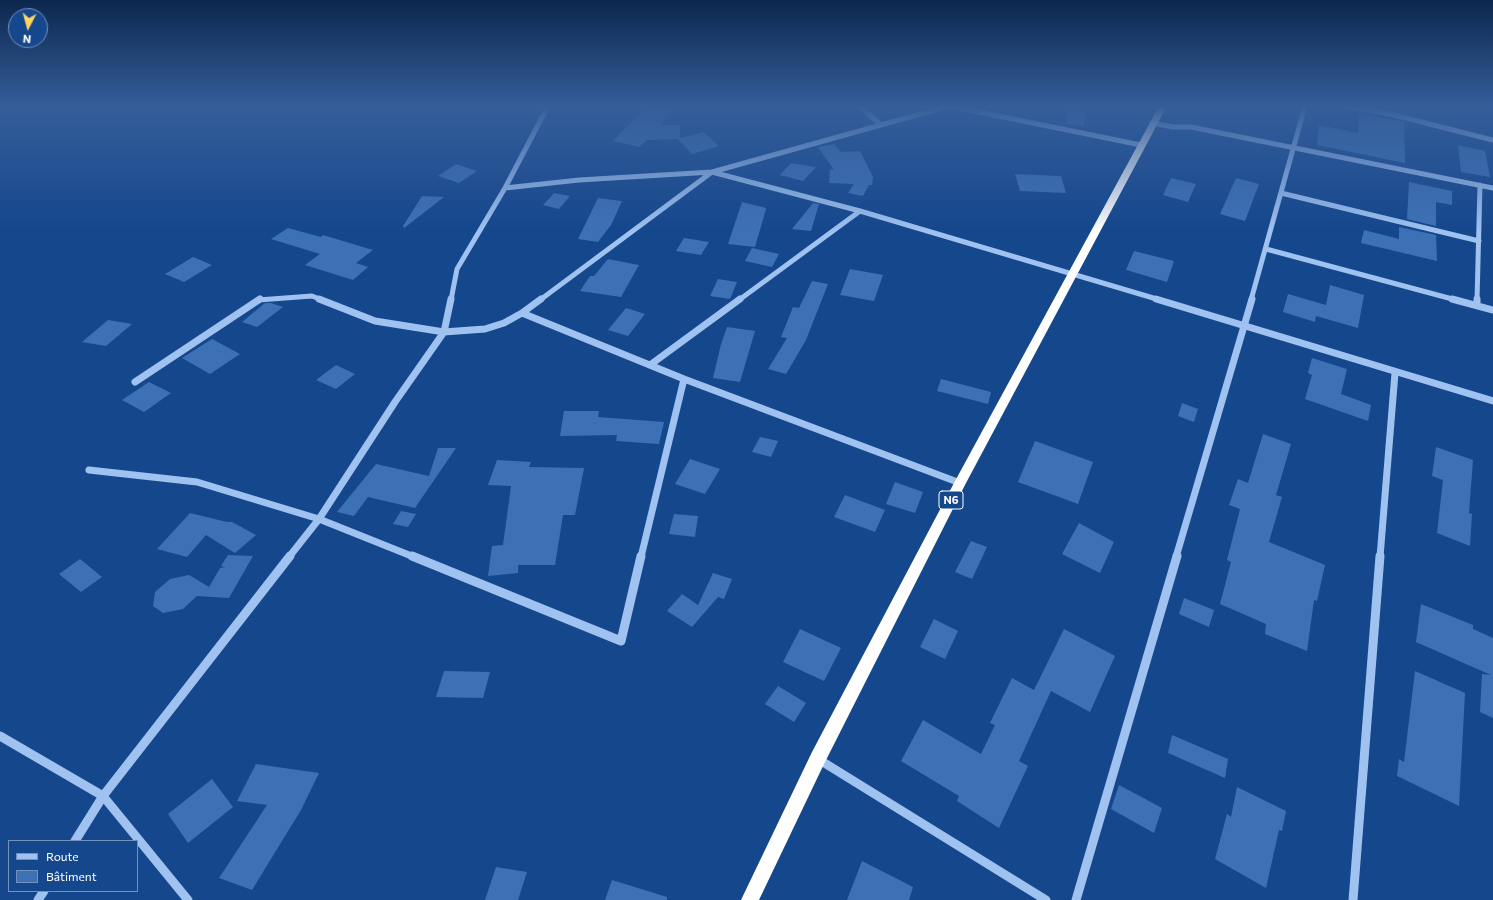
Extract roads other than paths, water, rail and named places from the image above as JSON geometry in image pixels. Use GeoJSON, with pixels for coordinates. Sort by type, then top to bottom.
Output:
{"type":"FeatureCollection","features":[{"type":"Feature","properties":{"kind":"highway","name":"N6"},"geometry":{"type":"LineString","coordinates":[[750,900],[818,758],[960,483],[1074,274],[1139,148]]}},
{"type":"Feature","properties":{"kind":"street"},"geometry":{"type":"LineString","coordinates":[[76,840],[103,796],[320,519],[395,402],[444,332],[457,269],[505,188],[526,148]]}},
{"type":"Feature","properties":{"kind":"street"},"geometry":{"type":"LineString","coordinates":[[505,188],[579,180],[712,172],[796,148]]}},
{"type":"Feature","properties":{"kind":"street"},"geometry":{"type":"LineString","coordinates":[[1076,900],[1244,326],[1294,148],[1493,188]]}},
{"type":"Feature","properties":{"kind":"street"},"geometry":{"type":"LineString","coordinates":[[712,172],[860,211],[1074,274],[1395,373],[1493,401]]}},
{"type":"Feature","properties":{"kind":"street"},"geometry":{"type":"LineString","coordinates":[[135,382],[259,299],[312,296],[375,321],[444,332],[485,329],[504,323],[522,313],[712,172]]}},
{"type":"Feature","properties":{"kind":"street"},"geometry":{"type":"LineString","coordinates":[[1477,306],[1480,185]]}},
{"type":"Feature","properties":{"kind":"street"},"geometry":{"type":"LineString","coordinates":[[1281,192],[1479,241]]}},
{"type":"Feature","properties":{"kind":"street"},"geometry":{"type":"LineString","coordinates":[[650,366],[860,211]]}},
{"type":"Feature","properties":{"kind":"street"},"geometry":{"type":"LineString","coordinates":[[1266,249],[1493,310]]}},
{"type":"Feature","properties":{"kind":"street"},"geometry":{"type":"LineString","coordinates":[[522,313],[650,366],[960,483]]}},
{"type":"Feature","properties":{"kind":"street"},"geometry":{"type":"LineString","coordinates":[[1353,900],[1395,373]]}},
{"type":"Feature","properties":{"kind":"street"},"geometry":{"type":"LineString","coordinates":[[89,470],[197,482],[320,519],[621,641],[684,379]]}},
{"type":"Feature","properties":{"kind":"street"},"geometry":{"type":"LineString","coordinates":[[0,736],[103,796],[188,900]]}},
{"type":"Feature","properties":{"kind":"street"},"geometry":{"type":"LineString","coordinates":[[818,758],[1046,900]]}}]}
